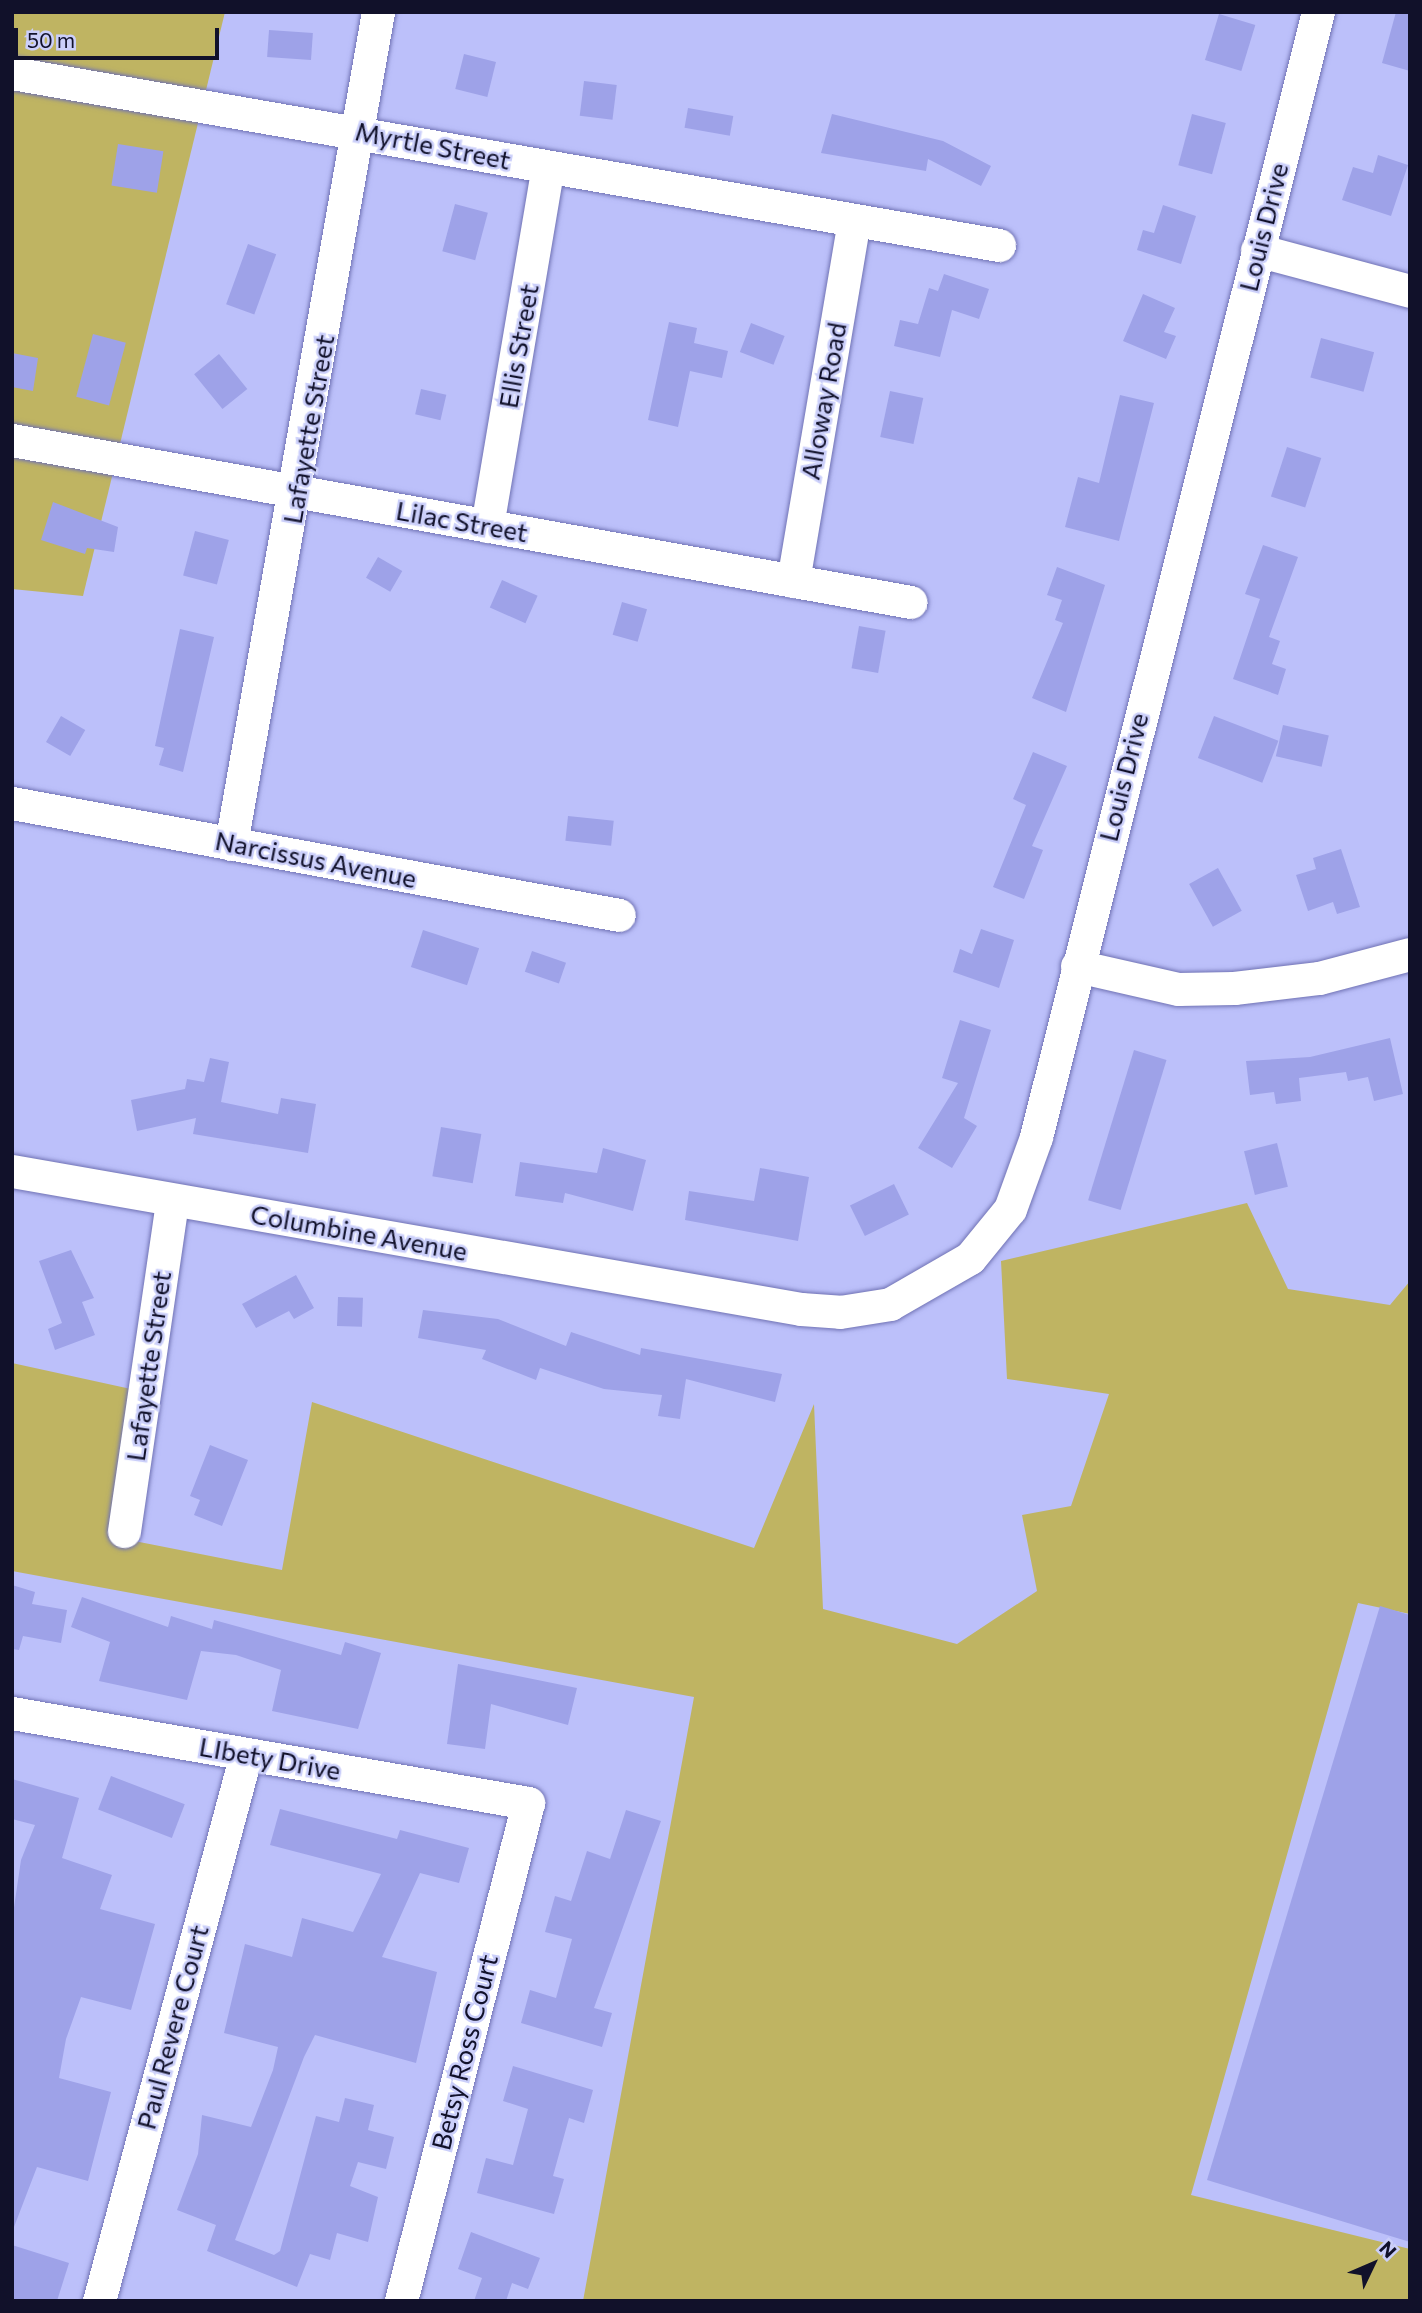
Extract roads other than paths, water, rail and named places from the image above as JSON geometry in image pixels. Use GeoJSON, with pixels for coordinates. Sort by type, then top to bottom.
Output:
{"type":"FeatureCollection","features":[{"type":"Feature","properties":{"kind":"street","name":"Lafayette Street"},"geometry":{"type":"LineString","coordinates":[[231,844],[298,491],[378,12]]}},
{"type":"Feature","properties":{"kind":"street","name":"Louis Drive"},"geometry":{"type":"LineString","coordinates":[[706,1293],[840,1312],[890,1304],[970,1258],[1010,1209],[1036,1137],[1318,12]]}},
{"type":"Feature","properties":{"kind":"street","name":"Myrtle Street"},"geometry":{"type":"LineString","coordinates":[[12,73],[358,131],[548,167],[999,245]]}},
{"type":"Feature","properties":{"kind":"street","name":"Ellis Street"},"geometry":{"type":"LineString","coordinates":[[488,526],[548,167]]}},
{"type":"Feature","properties":{"kind":"street","name":"Alloway Road"},"geometry":{"type":"LineString","coordinates":[[793,581],[854,221]]}},
{"type":"Feature","properties":{"kind":"street"},"geometry":{"type":"LineString","coordinates":[[1257,250],[1410,291]]}},
{"type":"Feature","properties":{"kind":"street","name":"Lilac Street"},"geometry":{"type":"LineString","coordinates":[[12,440],[912,603]]}},
{"type":"Feature","properties":{"kind":"street","name":"Narcissus Avenue"},"geometry":{"type":"LineString","coordinates":[[12,803],[619,915]]}},
{"type":"Feature","properties":{"kind":"street"},"geometry":{"type":"LineString","coordinates":[[1077,966],[1178,989],[1234,988],[1319,978],[1410,954]]}},
{"type":"Feature","properties":{"kind":"street","name":"Columbine Avenue"},"geometry":{"type":"LineString","coordinates":[[12,1171],[706,1293]]}},
{"type":"Feature","properties":{"kind":"street","name":"Lafayette Street"},"geometry":{"type":"LineString","coordinates":[[124,1531],[172,1200]]}},
{"type":"Feature","properties":{"kind":"street","name":"LIbety Drive"},"geometry":{"type":"LineString","coordinates":[[12,1713],[528,1804]]}},
{"type":"Feature","properties":{"kind":"street","name":"Paul Revere Court"},"geometry":{"type":"LineString","coordinates":[[99,2301],[246,1754]]}},
{"type":"Feature","properties":{"kind":"street","name":"Betsy Ross Court"},"geometry":{"type":"LineString","coordinates":[[401,2301],[528,1804]]}}]}
